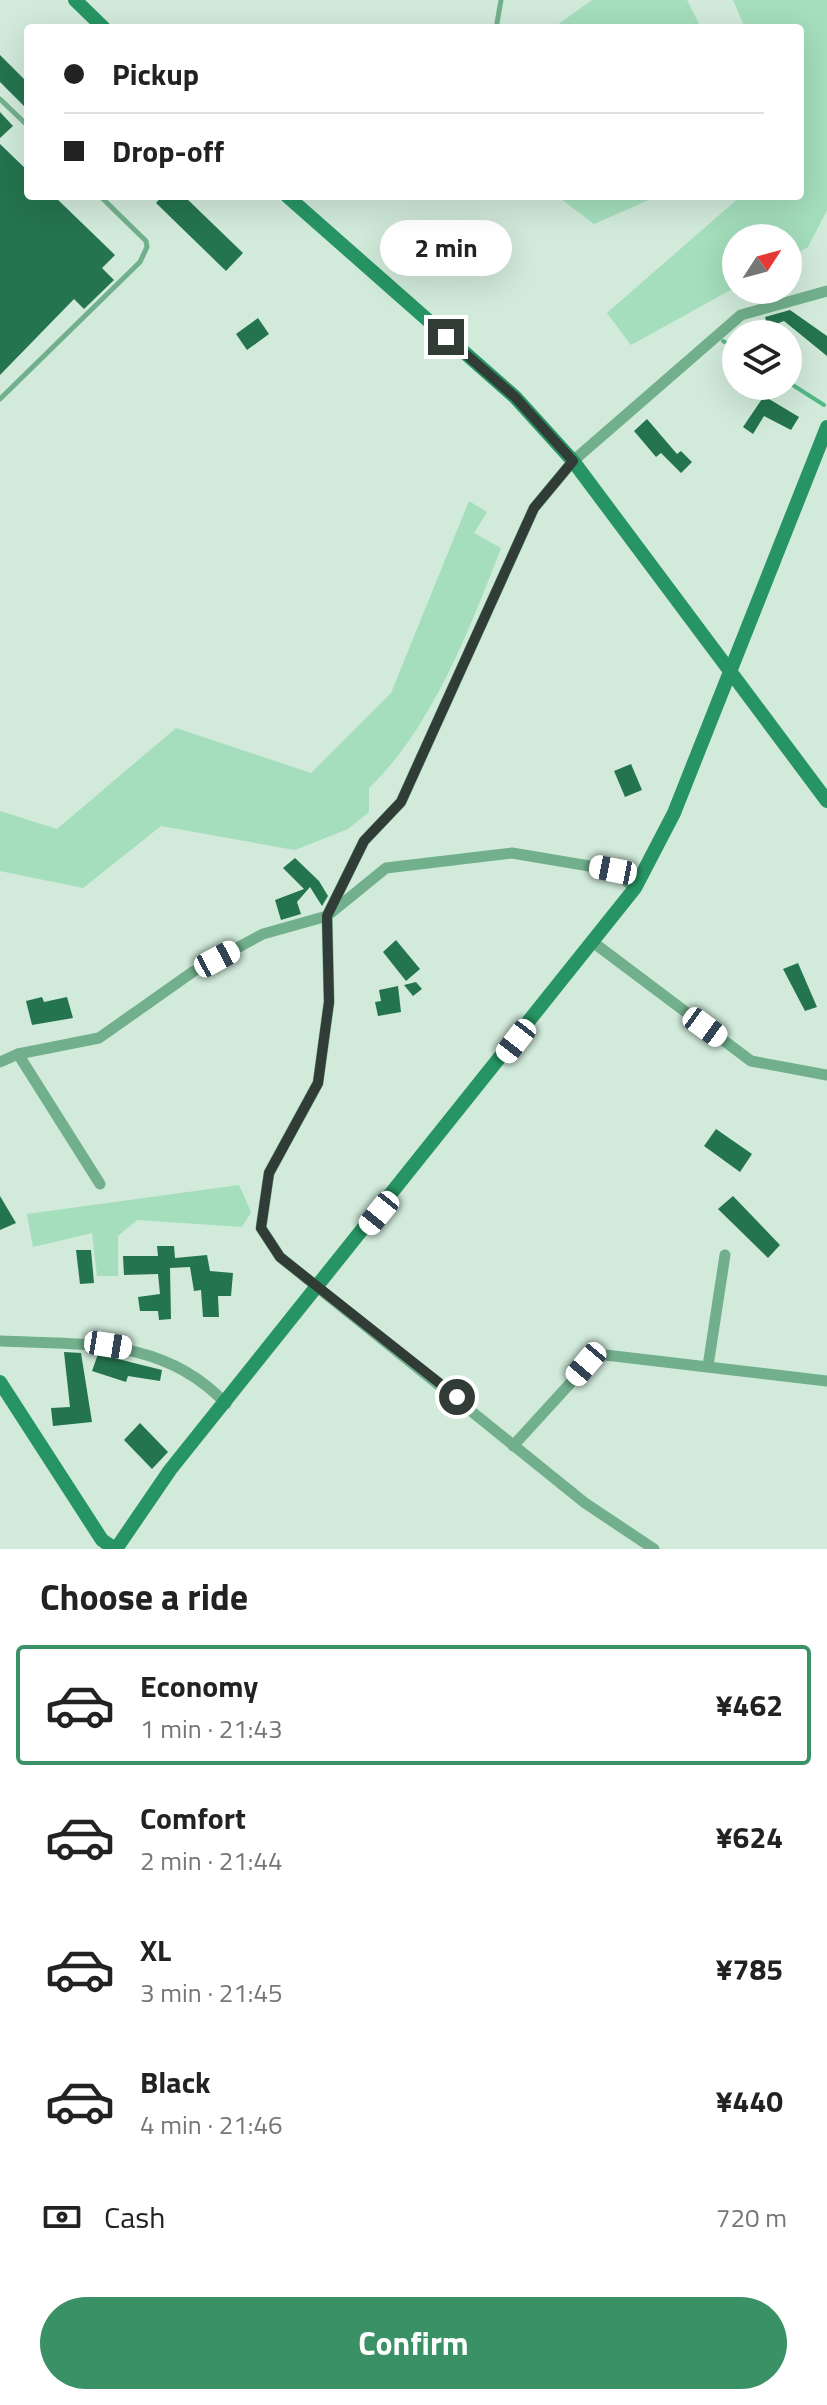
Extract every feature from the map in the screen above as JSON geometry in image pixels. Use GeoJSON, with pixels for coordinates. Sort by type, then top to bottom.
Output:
{"type":"FeatureCollection","features":[{"type":"Feature","properties":{"kind":"street"},"geometry":{"type":"LineString","coordinates":[[75,0],[100,24]]}},
{"type":"Feature","properties":{"kind":"street"},"geometry":{"type":"LineString","coordinates":[[292,200],[515,397],[573,461],[827,800]]}},
{"type":"Feature","properties":{"kind":"street"},"geometry":{"type":"LineString","coordinates":[[654,1549],[621,1529],[513,1446],[320,1286],[280,1257],[261,1228],[269,1173],[318,1083],[329,1002],[327,916],[364,841],[401,802],[534,508],[573,461],[741,315],[827,291]]}},
{"type":"Feature","properties":{"kind":"street"},"geometry":{"type":"LineString","coordinates":[[0,1382],[98,1545],[116,1549],[170,1470],[226,1404],[635,888],[659,849],[827,427]]}},
{"type":"Feature","properties":{"kind":"street"},"geometry":{"type":"LineString","coordinates":[[0,1062],[18,1054],[99,1038],[194,971],[263,934],[327,916],[386,868],[512,853],[613,870],[635,888]]}},
{"type":"Feature","properties":{"kind":"street"},"geometry":{"type":"LineString","coordinates":[[594,943],[751,1061],[827,1075]]}},
{"type":"Feature","properties":{"kind":"street"},"geometry":{"type":"LineString","coordinates":[[18,1054],[100,1184]]}},
{"type":"Feature","properties":{"kind":"street"},"geometry":{"type":"LineString","coordinates":[[708,1366],[725,1255]]}},
{"type":"Feature","properties":{"kind":"street"},"geometry":{"type":"LineString","coordinates":[[0,1341],[90,1342],[125,1347],[165,1361],[215,1392],[226,1404]]}},
{"type":"Feature","properties":{"kind":"street"},"geometry":{"type":"LineString","coordinates":[[513,1446],[597,1354],[827,1381]]}},
{"type":"Feature","properties":{"kind":"lane"},"geometry":{"type":"LineString","coordinates":[[497,23],[501,0]]}},
{"type":"Feature","properties":{"kind":"lane"},"geometry":{"type":"LineString","coordinates":[[0,99],[24,122]]}},
{"type":"Feature","properties":{"kind":"lane"},"geometry":{"type":"LineString","coordinates":[[0,399],[140,262],[146,241],[104,200]]}},
{"type":"Feature","properties":{"kind":"green space"},"geometry":{"type":"Polygon","coordinates":[[[592,0],[687,0],[699,24],[559,24],[592,0]]]}},
{"type":"Feature","properties":{"kind":"green space"},"geometry":{"type":"Polygon","coordinates":[[[733,0],[827,0],[827,210],[808,247],[802,250],[802,224],[722,224],[722,295],[631,345],[607,313],[736,200],[804,200],[804,24],[743,24],[733,0]]]}},
{"type":"Feature","properties":{"kind":"green space"},"geometry":{"type":"Polygon","coordinates":[[[562,200],[649,200],[594,224],[562,200]]]}},
{"type":"Feature","properties":{"kind":"green space"},"geometry":{"type":"Polygon","coordinates":[[[469,501],[487,512],[474,533],[501,548],[447,676],[412,736],[369,788],[369,812],[348,829],[295,850],[161,826],[83,888],[0,871],[0,811],[57,829],[176,728],[311,773],[391,693],[469,501]]]}},
{"type":"Feature","properties":{"kind":"green space"},"geometry":{"type":"Polygon","coordinates":[[[239,1185],[251,1212],[242,1227],[137,1220],[118,1236],[118,1276],[97,1276],[92,1233],[33,1247],[27,1214],[239,1185]]]}},
{"type":"Feature","properties":{"kind":"building"},"geometry":{"type":"Polygon","coordinates":[[[0,55],[24,79],[24,106],[0,82],[0,55]]]}},
{"type":"Feature","properties":{"kind":"building"},"geometry":{"type":"Polygon","coordinates":[[[0,112],[13,126],[0,138],[0,112]]]}},
{"type":"Feature","properties":{"kind":"building"},"geometry":{"type":"Polygon","coordinates":[[[0,144],[24,167],[24,200],[58,200],[115,255],[102,268],[114,280],[84,309],[74,299],[0,375],[0,144]]]}},
{"type":"Feature","properties":{"kind":"building"},"geometry":{"type":"Polygon","coordinates":[[[159,200],[188,200],[243,253],[226,271],[156,203],[159,200]]]}},
{"type":"Feature","properties":{"kind":"building"},"geometry":{"type":"Polygon","coordinates":[[[790,310],[827,336],[827,356],[802,336],[802,320],[766,320],[765,317],[790,310]]]}},
{"type":"Feature","properties":{"kind":"building"},"geometry":{"type":"Polygon","coordinates":[[[258,318],[269,334],[247,350],[236,334],[258,318]]]}},
{"type":"Feature","properties":{"kind":"building"},"geometry":{"type":"Polygon","coordinates":[[[761,400],[771,400],[799,417],[791,430],[764,416],[753,434],[743,427],[761,400]]]}},
{"type":"Feature","properties":{"kind":"building"},"geometry":{"type":"Polygon","coordinates":[[[647,419],[677,454],[681,451],[692,462],[681,473],[661,453],[656,457],[634,431],[647,419]]]}},
{"type":"Feature","properties":{"kind":"building"},"geometry":{"type":"Polygon","coordinates":[[[631,764],[642,790],[625,797],[614,771],[631,764]]]}},
{"type":"Feature","properties":{"kind":"building"},"geometry":{"type":"Polygon","coordinates":[[[295,858],[319,881],[328,896],[322,906],[310,887],[297,902],[301,914],[281,920],[275,900],[304,889],[283,868],[295,858]]]}},
{"type":"Feature","properties":{"kind":"building"},"geometry":{"type":"Polygon","coordinates":[[[396,940],[420,969],[406,981],[383,952],[396,940]]]}},
{"type":"Feature","properties":{"kind":"building"},"geometry":{"type":"Polygon","coordinates":[[[798,963],[817,1007],[805,1011],[783,969],[798,963]]]}},
{"type":"Feature","properties":{"kind":"building"},"geometry":{"type":"Polygon","coordinates":[[[416,982],[422,989],[413,996],[404,985],[416,982]]]}},
{"type":"Feature","properties":{"kind":"building"},"geometry":{"type":"Polygon","coordinates":[[[398,986],[401,1012],[378,1016],[375,1002],[381,1001],[379,990],[398,986]]]}},
{"type":"Feature","properties":{"kind":"building"},"geometry":{"type":"Polygon","coordinates":[[[42,997],[44,1002],[67,997],[73,1018],[32,1025],[26,1001],[42,997]]]}},
{"type":"Feature","properties":{"kind":"building"},"geometry":{"type":"Polygon","coordinates":[[[716,1129],[752,1154],[740,1172],[704,1146],[716,1129]]]}},
{"type":"Feature","properties":{"kind":"building"},"geometry":{"type":"Polygon","coordinates":[[[0,1196],[16,1223],[0,1230],[0,1196]]]}},
{"type":"Feature","properties":{"kind":"building"},"geometry":{"type":"Polygon","coordinates":[[[733,1196],[780,1245],[768,1258],[718,1209],[733,1196]]]}},
{"type":"Feature","properties":{"kind":"building"},"geometry":{"type":"Polygon","coordinates":[[[157,1246],[174,1246],[175,1258],[207,1255],[210,1271],[233,1273],[231,1296],[218,1296],[219,1317],[203,1317],[201,1290],[194,1291],[190,1267],[170,1268],[171,1319],[159,1320],[158,1311],[140,1311],[138,1297],[160,1294],[158,1274],[124,1275],[123,1256],[158,1256],[157,1246]]]}},
{"type":"Feature","properties":{"kind":"building"},"geometry":{"type":"Polygon","coordinates":[[[76,1250],[91,1250],[94,1283],[80,1284],[76,1250]]]}},
{"type":"Feature","properties":{"kind":"building"},"geometry":{"type":"Polygon","coordinates":[[[64,1352],[81,1353],[92,1422],[53,1426],[51,1408],[70,1407],[64,1352]]]}},
{"type":"Feature","properties":{"kind":"building"},"geometry":{"type":"Polygon","coordinates":[[[98,1354],[162,1370],[160,1381],[128,1376],[126,1382],[92,1371],[98,1354]]]}},
{"type":"Feature","properties":{"kind":"building"},"geometry":{"type":"Polygon","coordinates":[[[140,1423],[168,1452],[152,1469],[124,1440],[140,1423]]]}},
{"type":"Feature","properties":{"kind":"waterway"},"geometry":{"type":"LineString","coordinates":[[802,391],[824,405]]}},
{"type":"Feature","properties":{"kind":"route"},"geometry":{"type":"LineString","coordinates":[[446,337],[515,397],[573,461],[534,508],[417,760],[401,802],[364,841],[327,916],[329,1002],[327,1035],[318,1083],[269,1173],[261,1228],[280,1257],[457,1397]]}}]}
